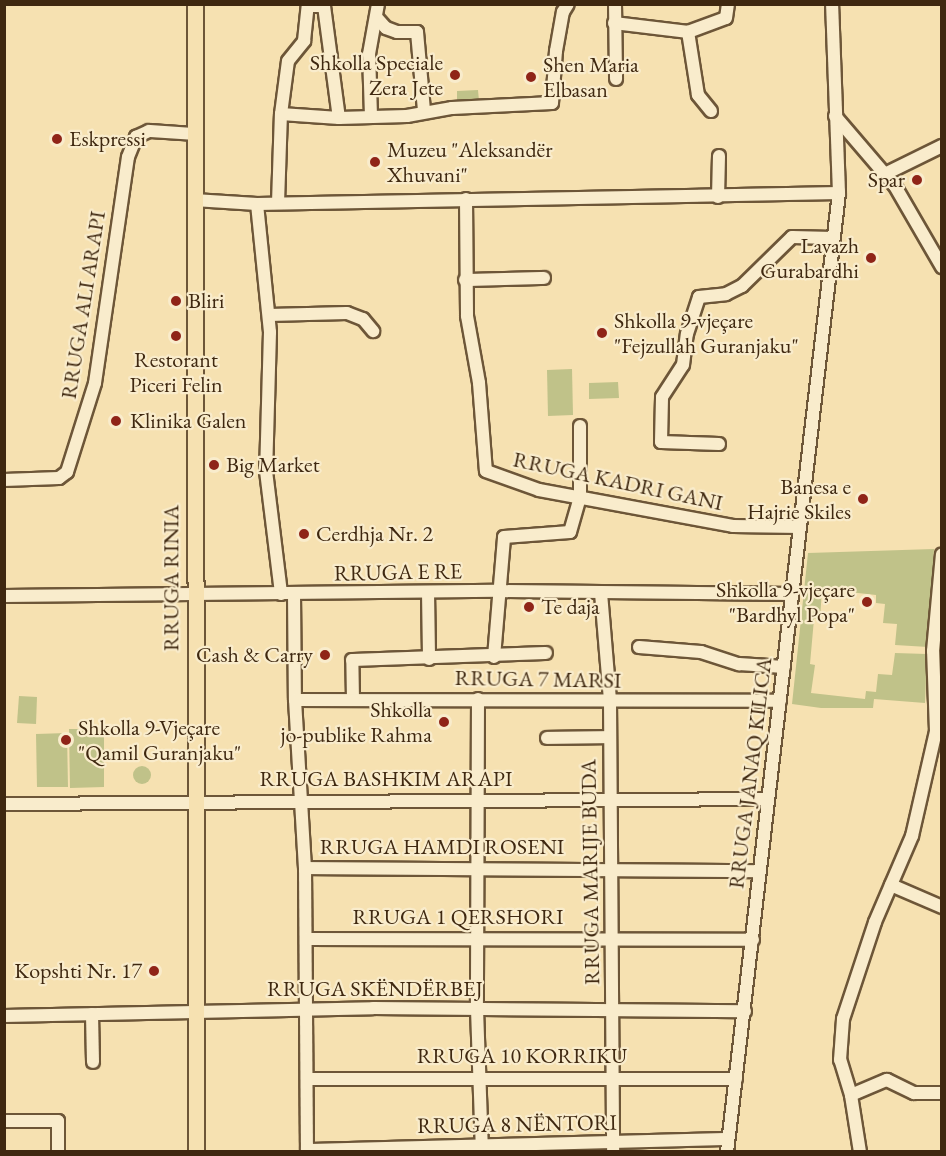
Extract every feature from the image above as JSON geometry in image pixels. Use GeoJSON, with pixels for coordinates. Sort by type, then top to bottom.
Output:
{"type":"FeatureCollection","features":[{"type":"Feature","properties":{"kind":"main road","name":"RRUGA RINIA"},"geometry":{"type":"LineString","coordinates":[[195,4],[193,594],[196,1152]]}},
{"type":"Feature","properties":{"kind":"street"},"geometry":{"type":"LineString","coordinates":[[371,116],[369,54],[378,4]]}},
{"type":"Feature","properties":{"kind":"street"},"geometry":{"type":"LineString","coordinates":[[281,114],[339,118],[407,116],[424,111],[552,103],[556,51],[563,12],[568,4]]}},
{"type":"Feature","properties":{"kind":"street"},"geometry":{"type":"LineString","coordinates":[[615,4],[616,79]]}},
{"type":"Feature","properties":{"kind":"street"},"geometry":{"type":"LineString","coordinates":[[614,23],[688,32],[726,18],[728,4]]}},
{"type":"Feature","properties":{"kind":"street","name":"RRUGA JANAQ KILICA"},"geometry":{"type":"LineString","coordinates":[[728,1145],[839,193],[832,4]]}},
{"type":"Feature","properties":{"kind":"street"},"geometry":{"type":"LineString","coordinates":[[278,203],[281,114],[288,61],[304,41],[308,5],[324,6],[339,118]]}},
{"type":"Feature","properties":{"kind":"street"},"geometry":{"type":"LineString","coordinates":[[377,18],[386,28],[417,32],[424,111]]}},
{"type":"Feature","properties":{"kind":"street"},"geometry":{"type":"LineString","coordinates":[[688,32],[698,96],[711,111]]}},
{"type":"Feature","properties":{"kind":"street"},"geometry":{"type":"LineString","coordinates":[[836,116],[885,174],[926,235],[942,267]]}},
{"type":"Feature","properties":{"kind":"street","name":"RRUGA ALI ARAPI"},"geometry":{"type":"LineString","coordinates":[[4,480],[59,478],[67,472],[95,383],[128,157],[136,137],[149,131],[194,134]]}},
{"type":"Feature","properties":{"kind":"street"},"geometry":{"type":"LineString","coordinates":[[885,174],[942,146]]}},
{"type":"Feature","properties":{"kind":"street"},"geometry":{"type":"LineString","coordinates":[[717,197],[719,156]]}},
{"type":"Feature","properties":{"kind":"street"},"geometry":{"type":"LineString","coordinates":[[194,200],[257,204],[839,193]]}},
{"type":"Feature","properties":{"kind":"street","name":"RRUGA KADRI GANI"},"geometry":{"type":"LineString","coordinates":[[466,200],[465,280],[486,471],[539,490],[733,526],[800,527]]}},
{"type":"Feature","properties":{"kind":"street"},"geometry":{"type":"LineString","coordinates":[[257,204],[269,315],[266,471],[281,594]]}},
{"type":"Feature","properties":{"kind":"street"},"geometry":{"type":"LineString","coordinates":[[719,444],[661,442],[662,397],[683,365],[687,334],[699,297],[726,294],[742,286],[792,237],[833,238]]}},
{"type":"Feature","properties":{"kind":"street"},"geometry":{"type":"LineString","coordinates":[[465,280],[544,278]]}},
{"type":"Feature","properties":{"kind":"street"},"geometry":{"type":"LineString","coordinates":[[269,315],[347,313],[363,319],[373,331]]}},
{"type":"Feature","properties":{"kind":"street"},"geometry":{"type":"LineString","coordinates":[[494,657],[497,591],[504,537],[570,532],[580,496],[580,426]]}},
{"type":"Feature","properties":{"kind":"street"},"geometry":{"type":"LineString","coordinates":[[860,1152],[851,1095],[840,1060],[843,1019],[891,885],[912,836],[939,733],[933,651],[942,554]]}},
{"type":"Feature","properties":{"kind":"street","name":"RRUGA E RE"},"geometry":{"type":"LineString","coordinates":[[4,596],[497,591],[792,594]]}},
{"type":"Feature","properties":{"kind":"street"},"geometry":{"type":"LineString","coordinates":[[428,592],[429,659]]}},
{"type":"Feature","properties":{"kind":"street","name":"RRUGA MARIJE BUDA"},"geometry":{"type":"LineString","coordinates":[[601,593],[610,701],[613,1147]]}},
{"type":"Feature","properties":{"kind":"street"},"geometry":{"type":"LineString","coordinates":[[294,594],[295,700],[307,939],[308,1151]]}},
{"type":"Feature","properties":{"kind":"street"},"geometry":{"type":"LineString","coordinates":[[639,647],[701,652],[739,664],[784,667]]}},
{"type":"Feature","properties":{"kind":"street"},"geometry":{"type":"LineString","coordinates":[[353,699],[352,660],[494,657],[546,653]]}},
{"type":"Feature","properties":{"kind":"street"},"geometry":{"type":"LineString","coordinates":[[478,699],[477,1009],[482,1149]]}},
{"type":"Feature","properties":{"kind":"street","name":"RRUGA 7 MARSI"},"geometry":{"type":"LineString","coordinates":[[295,700],[780,701]]}},
{"type":"Feature","properties":{"kind":"street"},"geometry":{"type":"LineString","coordinates":[[547,738],[610,737]]}},
{"type":"Feature","properties":{"kind":"street","name":"RRUGA BASHKIM ARAPI"},"geometry":{"type":"LineString","coordinates":[[4,804],[300,800],[768,799]]}},
{"type":"Feature","properties":{"kind":"street","name":"RRUGA HAMDI ROSENI"},"geometry":{"type":"LineString","coordinates":[[305,868],[476,867],[759,871]]}},
{"type":"Feature","properties":{"kind":"street"},"geometry":{"type":"LineString","coordinates":[[891,885],[942,908]]}},
{"type":"Feature","properties":{"kind":"street","name":"RRUGA 1 QERSHORI"},"geometry":{"type":"LineString","coordinates":[[307,939],[612,937],[753,940]]}},
{"type":"Feature","properties":{"kind":"street","name":"RRUGA SKËNDËRBEJ"},"geometry":{"type":"LineString","coordinates":[[4,1016],[306,1009],[745,1011]]}},
{"type":"Feature","properties":{"kind":"street"},"geometry":{"type":"LineString","coordinates":[[92,1014],[93,1062]]}},
{"type":"Feature","properties":{"kind":"street","name":"RRUGA 10 KORRIKU"},"geometry":{"type":"LineString","coordinates":[[307,1079],[613,1076],[736,1079]]}},
{"type":"Feature","properties":{"kind":"street"},"geometry":{"type":"LineString","coordinates":[[851,1095],[887,1080],[914,1093],[942,1093]]}},
{"type":"Feature","properties":{"kind":"street"},"geometry":{"type":"LineString","coordinates":[[4,1121],[58,1121],[58,1152]]}},
{"type":"Feature","properties":{"kind":"street","name":"RRUGA 8 NËNTORI"},"geometry":{"type":"LineString","coordinates":[[308,1151],[728,1145]]}},
{"type":"Feature","properties":{"kind":"green space"},"geometry":{"type":"Polygon","coordinates":[[[478,90],[479,101],[457,102],[457,91],[478,90]]]}},
{"type":"Feature","properties":{"kind":"green space"},"geometry":{"type":"Polygon","coordinates":[[[572,369],[573,415],[548,416],[547,370],[572,369]]]}},
{"type":"Feature","properties":{"kind":"green space"},"geometry":{"type":"Polygon","coordinates":[[[618,382],[619,398],[589,399],[589,383],[618,382]]]}},
{"type":"Feature","properties":{"kind":"green space"},"geometry":{"type":"Polygon","coordinates":[[[934,549],[928,647],[895,645],[897,624],[883,623],[885,604],[876,603],[876,595],[822,589],[820,619],[814,619],[810,664],[815,665],[811,693],[865,699],[866,691],[876,692],[878,674],[892,675],[895,653],[927,654],[925,703],[874,699],[873,708],[821,708],[792,704],[808,553],[934,549]]]}},
{"type":"Feature","properties":{"kind":"green space"},"geometry":{"type":"Polygon","coordinates":[[[19,696],[37,697],[36,724],[17,723],[19,696]]]}},
{"type":"Feature","properties":{"kind":"green space"},"geometry":{"type":"Polygon","coordinates":[[[69,729],[104,729],[104,787],[70,788],[69,729]]]}},
{"type":"Feature","properties":{"kind":"green space"},"geometry":{"type":"Polygon","coordinates":[[[67,733],[68,787],[37,787],[36,734],[67,733]]]}},
{"type":"Feature","properties":{"kind":"green space"},"geometry":{"type":"Polygon","coordinates":[[[142,766],[148,769],[151,775],[148,781],[142,784],[136,781],[133,775],[136,769],[142,766]]]}},
{"type":"Feature","properties":{"kind":"place","name":"Shkolla Speciale Zera Jete"},"geometry":{"type":"Point","coordinates":[455,75]}},
{"type":"Feature","properties":{"kind":"place","name":"Shen Maria Elbasan"},"geometry":{"type":"Point","coordinates":[531,77]}},
{"type":"Feature","properties":{"kind":"place","name":"Eskpressi"},"geometry":{"type":"Point","coordinates":[57,139]}},
{"type":"Feature","properties":{"kind":"place","name":"Muzeu \"Aleksandër Xhuvani\""},"geometry":{"type":"Point","coordinates":[375,162]}},
{"type":"Feature","properties":{"kind":"place","name":"Spar"},"geometry":{"type":"Point","coordinates":[917,180]}},
{"type":"Feature","properties":{"kind":"place","name":"Lavazh Gurabardhi"},"geometry":{"type":"Point","coordinates":[871,258]}},
{"type":"Feature","properties":{"kind":"place","name":"Bliri"},"geometry":{"type":"Point","coordinates":[176,301]}},
{"type":"Feature","properties":{"kind":"place","name":"Shkolla 9-vjeçare \"Fejzullah Guranjaku\""},"geometry":{"type":"Point","coordinates":[602,333]}},
{"type":"Feature","properties":{"kind":"place","name":"Restorant Piceri Felin"},"geometry":{"type":"Point","coordinates":[176,336]}},
{"type":"Feature","properties":{"kind":"place","name":"Klinika Galen"},"geometry":{"type":"Point","coordinates":[116,421]}},
{"type":"Feature","properties":{"kind":"place","name":"Big Market"},"geometry":{"type":"Point","coordinates":[214,465]}},
{"type":"Feature","properties":{"kind":"place","name":"Banesa e Hajrie Skiles"},"geometry":{"type":"Point","coordinates":[863,499]}},
{"type":"Feature","properties":{"kind":"place","name":"Cerdhja Nr. 2"},"geometry":{"type":"Point","coordinates":[304,534]}},
{"type":"Feature","properties":{"kind":"place","name":"Shkolla 9-vjeçare \"Bardhyl Popa\""},"geometry":{"type":"Point","coordinates":[867,602]}},
{"type":"Feature","properties":{"kind":"place","name":"Te daja"},"geometry":{"type":"Point","coordinates":[529,607]}},
{"type":"Feature","properties":{"kind":"place","name":"Cash & Carry"},"geometry":{"type":"Point","coordinates":[325,655]}},
{"type":"Feature","properties":{"kind":"place","name":"Shkolla jo-publike Rahma"},"geometry":{"type":"Point","coordinates":[444,722]}},
{"type":"Feature","properties":{"kind":"place","name":"Shkolla 9-Vjeçare \"Qamil Guranjaku\""},"geometry":{"type":"Point","coordinates":[66,740]}},
{"type":"Feature","properties":{"kind":"place","name":"Kopshti Nr. 17"},"geometry":{"type":"Point","coordinates":[154,971]}}]}
